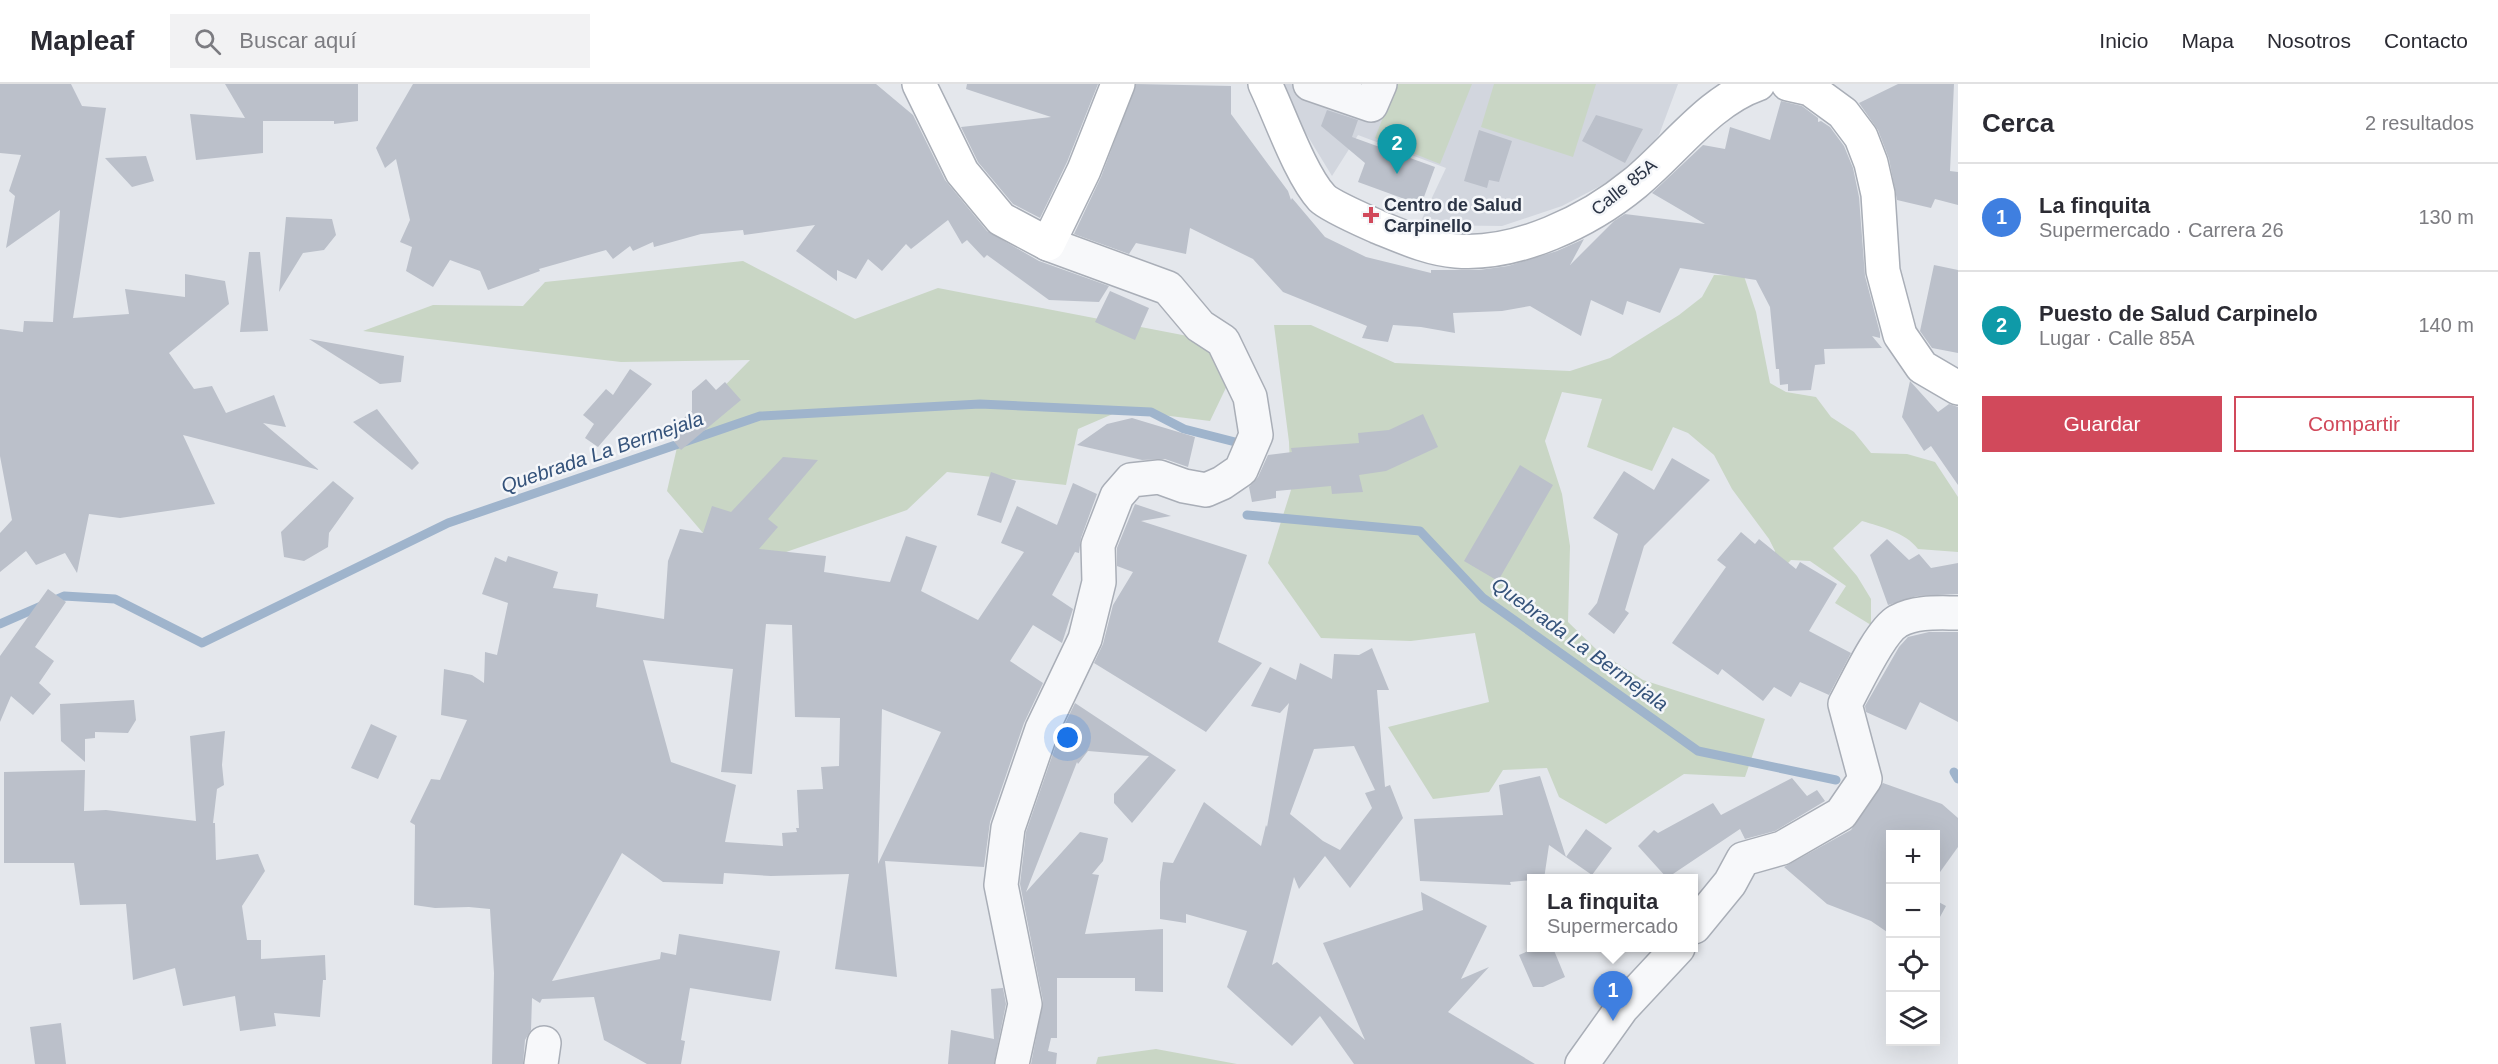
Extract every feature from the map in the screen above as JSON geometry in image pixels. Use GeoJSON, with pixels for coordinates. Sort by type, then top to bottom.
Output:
{"type":"FeatureCollection","features":[{"type":"Feature","properties":{"kind":"street"},"geometry":{"type":"LineString","coordinates":[[919,84],[962,172],[1001,219],[1048,244],[1168,288],[1200,326],[1223,341],[1250,398],[1257,435],[1241,470],[1222,483],[1206,490],[1184,486],[1159,477],[1131,480],[1117,496],[1098,545],[1099,582],[1085,639],[1042,729],[1008,828],[1001,885],[1025,1004],[1012,1064]]}},
{"type":"Feature","properties":{"kind":"street"},"geometry":{"type":"LineString","coordinates":[[1048,244],[1083,170],[1118,84]]}},
{"type":"Feature","properties":{"kind":"street","name":"Calle 85A"},"geometry":{"type":"LineString","coordinates":[[1265,84],[1299,162],[1323,199],[1416,243],[1455,251],[1494,251],[1542,236],[1593,214],[1636,182],[1708,115],[1743,89],[1758,84]]}},
{"type":"Feature","properties":{"kind":"street"},"geometry":{"type":"LineString","coordinates":[[1310,84],[1371,105],[1380,84]]}},
{"type":"Feature","properties":{"kind":"street"},"geometry":{"type":"LineString","coordinates":[[1804,86],[1843,113],[1861,137],[1871,163],[1878,194],[1883,271],[1900,335],[1922,367],[1958,388]]}},
{"type":"Feature","properties":{"kind":"street"},"geometry":{"type":"LineString","coordinates":[[1698,922],[1730,883],[1743,859],[1782,848],[1840,814],[1864,779],[1845,704],[1879,642],[1890,628],[1905,618],[1925,613],[1958,613]]}},
{"type":"Feature","properties":{"kind":"street"},"geometry":{"type":"LineString","coordinates":[[1582,1064],[1622,1008],[1673,952]]}},
{"type":"Feature","properties":{"kind":"shaded area"},"geometry":{"type":"Polygon","coordinates":[[[1276,84],[1678,84],[1659,135],[1629,171],[1562,206],[1502,226],[1419,225],[1446,168],[1358,135],[1332,176],[1276,84]]]}},
{"type":"Feature","properties":{"kind":"green space"},"geometry":{"type":"Polygon","coordinates":[[[1396,84],[1472,84],[1440,164],[1375,138],[1396,84]]]}},
{"type":"Feature","properties":{"kind":"green space"},"geometry":{"type":"Polygon","coordinates":[[[1494,84],[1596,84],[1573,157],[1481,127],[1494,84]]]}},
{"type":"Feature","properties":{"kind":"green space"},"geometry":{"type":"Polygon","coordinates":[[[743,261],[855,319],[938,288],[1198,338],[1234,371],[1210,421],[1122,410],[1078,429],[1066,485],[947,472],[907,510],[766,559],[703,533],[667,491],[681,430],[750,360],[621,362],[363,331],[433,305],[523,306],[545,282],[743,261]]]}},
{"type":"Feature","properties":{"kind":"green space"},"geometry":{"type":"Polygon","coordinates":[[[1714,275],[1744,276],[1756,312],[1770,383],[1786,392],[1816,397],[1831,417],[1854,432],[1871,453],[1907,454],[1935,462],[1958,497],[1958,552],[1918,549],[1900,534],[1862,521],[1833,548],[1857,576],[1871,599],[1871,625],[1835,603],[1846,586],[1810,561],[1791,560],[1784,567],[1773,560],[1775,551],[1769,539],[1732,489],[1714,455],[1688,433],[1673,427],[1652,471],[1587,447],[1602,399],[1562,392],[1545,441],[1562,494],[1570,546],[1568,622],[1598,651],[1643,680],[1765,719],[1745,777],[1684,774],[1606,824],[1559,797],[1547,768],[1503,770],[1489,792],[1433,799],[1388,727],[1489,702],[1475,633],[1411,641],[1321,638],[1268,563],[1291,490],[1289,442],[1274,325],[1311,325],[1395,363],[1570,371],[1610,358],[1679,315],[1702,297],[1714,275]]]}},
{"type":"Feature","properties":{"kind":"green space"},"geometry":{"type":"Polygon","coordinates":[[[1156,1049],[1237,1064],[1096,1064],[1098,1057],[1156,1049]]]}},
{"type":"Feature","properties":{"kind":"building"},"geometry":{"type":"Polygon","coordinates":[[[0,84],[71,84],[82,106],[106,108],[73,318],[129,314],[125,289],[185,297],[185,274],[225,281],[229,304],[169,353],[194,389],[212,386],[226,413],[274,395],[286,427],[263,423],[319,470],[183,435],[215,504],[120,518],[89,514],[77,573],[65,553],[36,565],[26,551],[0,572],[0,533],[12,520],[0,456],[0,329],[23,332],[24,321],[53,322],[60,210],[6,248],[15,196],[9,191],[21,155],[0,153],[0,84]]]}},
{"type":"Feature","properties":{"kind":"building"},"geometry":{"type":"Polygon","coordinates":[[[225,84],[358,84],[358,121],[334,124],[334,121],[263,121],[263,153],[196,160],[190,114],[245,118],[225,84]]]}},
{"type":"Feature","properties":{"kind":"building"},"geometry":{"type":"Polygon","coordinates":[[[413,84],[876,84],[913,115],[945,180],[987,231],[1039,261],[1109,286],[1099,302],[1049,300],[987,255],[984,258],[967,240],[962,244],[948,220],[911,249],[906,244],[882,271],[868,259],[856,279],[837,270],[837,281],[796,251],[815,225],[744,235],[743,230],[701,234],[654,247],[653,242],[633,251],[630,246],[613,259],[606,250],[539,269],[540,271],[488,290],[480,271],[450,260],[433,287],[406,271],[412,247],[400,242],[410,220],[396,159],[385,168],[376,148],[413,84]]]}},
{"type":"Feature","properties":{"kind":"building"},"geometry":{"type":"Polygon","coordinates":[[[967,84],[1098,84],[1067,162],[1040,218],[1013,204],[978,162],[961,127],[1051,117],[966,89],[967,84]]]}},
{"type":"Feature","properties":{"kind":"building"},"geometry":{"type":"Polygon","coordinates":[[[1136,84],[1231,86],[1231,114],[1288,191],[1291,200],[1292,198],[1325,237],[1366,257],[1431,273],[1431,270],[1479,270],[1508,266],[1557,251],[1584,239],[1570,265],[1614,221],[1625,214],[1705,224],[1652,193],[1703,145],[1725,149],[1730,127],[1770,140],[1781,101],[1802,106],[1818,118],[1818,122],[1821,121],[1830,127],[1844,146],[1853,168],[1859,197],[1865,276],[1880,333],[1880,338],[1872,336],[1882,348],[1824,349],[1825,364],[1815,365],[1811,390],[1788,391],[1788,384],[1780,385],[1779,369],[1776,369],[1770,307],[1756,280],[1680,268],[1660,313],[1627,301],[1623,315],[1591,300],[1581,336],[1530,306],[1502,311],[1453,313],[1455,333],[1393,325],[1388,342],[1362,338],[1367,326],[1283,292],[1253,259],[1190,228],[1186,254],[1136,243],[1129,254],[1074,234],[1101,177],[1136,84]]]}},
{"type":"Feature","properties":{"kind":"building"},"geometry":{"type":"Polygon","coordinates":[[[1898,84],[1954,84],[1950,171],[1958,172],[1958,205],[1935,199],[1931,208],[1897,200],[1889,159],[1878,130],[1859,103],[1898,84]]]}},
{"type":"Feature","properties":{"kind":"building"},"geometry":{"type":"Polygon","coordinates":[[[1327,110],[1358,120],[1352,137],[1435,167],[1421,205],[1358,182],[1365,163],[1321,126],[1327,110]]]}},
{"type":"Feature","properties":{"kind":"building"},"geometry":{"type":"Polygon","coordinates":[[[1596,115],[1643,129],[1625,163],[1582,141],[1596,115]]]}},
{"type":"Feature","properties":{"kind":"building"},"geometry":{"type":"Polygon","coordinates":[[[1479,130],[1512,141],[1499,182],[1489,180],[1487,188],[1464,181],[1479,130]]]}},
{"type":"Feature","properties":{"kind":"building"},"geometry":{"type":"Polygon","coordinates":[[[146,156],[154,181],[132,187],[105,158],[146,156]]]}},
{"type":"Feature","properties":{"kind":"building"},"geometry":{"type":"Polygon","coordinates":[[[286,217],[332,219],[336,235],[324,250],[303,253],[279,292],[286,217]]]}},
{"type":"Feature","properties":{"kind":"building"},"geometry":{"type":"Polygon","coordinates":[[[249,252],[260,252],[268,331],[240,332],[249,252]]]}},
{"type":"Feature","properties":{"kind":"building"},"geometry":{"type":"Polygon","coordinates":[[[1934,265],[1958,270],[1958,353],[1932,348],[1920,331],[1934,265]]]}},
{"type":"Feature","properties":{"kind":"building"},"geometry":{"type":"Polygon","coordinates":[[[1110,291],[1149,308],[1135,340],[1095,322],[1110,291]]]}},
{"type":"Feature","properties":{"kind":"building"},"geometry":{"type":"Polygon","coordinates":[[[309,339],[404,356],[401,382],[380,384],[309,339]]]}},
{"type":"Feature","properties":{"kind":"building"},"geometry":{"type":"Polygon","coordinates":[[[630,369],[652,384],[598,447],[585,438],[594,424],[583,415],[606,389],[613,395],[630,369]]]}},
{"type":"Feature","properties":{"kind":"building"},"geometry":{"type":"Polygon","coordinates":[[[706,379],[716,390],[725,382],[741,400],[681,450],[667,433],[692,411],[692,391],[706,379]]]}},
{"type":"Feature","properties":{"kind":"building"},"geometry":{"type":"Polygon","coordinates":[[[1910,381],[1938,412],[1949,404],[1958,407],[1958,485],[1931,446],[1924,451],[1902,417],[1910,381]]]}},
{"type":"Feature","properties":{"kind":"building"},"geometry":{"type":"Polygon","coordinates":[[[377,409],[419,463],[412,470],[353,422],[377,409]]]}},
{"type":"Feature","properties":{"kind":"building"},"geometry":{"type":"Polygon","coordinates":[[[1423,414],[1438,447],[1386,471],[1359,475],[1363,492],[1332,494],[1331,486],[1276,491],[1276,498],[1252,502],[1249,487],[1258,477],[1268,455],[1292,452],[1291,448],[1359,443],[1358,433],[1389,430],[1423,414]]]}},
{"type":"Feature","properties":{"kind":"building"},"geometry":{"type":"Polygon","coordinates":[[[1132,418],[1195,437],[1188,467],[1165,459],[1142,460],[1077,445],[1107,424],[1132,418]]]}},
{"type":"Feature","properties":{"kind":"building"},"geometry":{"type":"Polygon","coordinates":[[[783,457],[818,460],[768,519],[778,527],[759,549],[826,556],[824,572],[890,582],[906,536],[937,546],[921,591],[978,620],[1024,552],[1001,543],[1017,506],[1057,525],[1073,483],[1097,494],[1081,538],[1079,553],[1075,552],[1052,595],[1073,609],[1062,643],[1033,625],[1010,661],[1043,683],[1024,723],[990,822],[984,867],[885,861],[897,977],[835,969],[849,874],[771,876],[724,873],[723,884],[663,882],[622,853],[552,981],[660,959],[661,952],[676,955],[679,934],[780,951],[771,1001],[690,988],[681,1040],[685,1041],[681,1064],[647,1064],[604,1040],[594,997],[542,999],[540,1003],[532,998],[531,1030],[525,1040],[523,1064],[492,1064],[494,973],[490,909],[435,908],[414,905],[415,825],[410,822],[431,779],[440,780],[467,720],[441,715],[444,669],[472,675],[484,683],[485,652],[497,655],[508,603],[482,594],[495,557],[506,562],[508,556],[558,572],[553,588],[598,594],[596,607],[664,619],[668,561],[680,529],[703,533],[712,506],[731,512],[783,457]],[[766,624],[752,774],[721,772],[733,669],[643,660],[671,762],[736,785],[725,842],[783,846],[782,833],[797,832],[796,828],[799,828],[797,790],[823,789],[821,767],[839,766],[840,718],[795,717],[792,625],[766,624]],[[882,709],[878,864],[941,732],[882,709]]]}},
{"type":"Feature","properties":{"kind":"building"},"geometry":{"type":"Polygon","coordinates":[[[1672,458],[1710,480],[1644,546],[1625,610],[1629,613],[1614,634],[1588,614],[1597,603],[1618,534],[1593,518],[1624,471],[1654,490],[1672,458]]]}},
{"type":"Feature","properties":{"kind":"building"},"geometry":{"type":"Polygon","coordinates":[[[1520,465],[1553,485],[1498,581],[1464,561],[1520,465]]]}},
{"type":"Feature","properties":{"kind":"building"},"geometry":{"type":"Polygon","coordinates":[[[991,472],[1016,481],[1001,523],[977,515],[991,472]]]}},
{"type":"Feature","properties":{"kind":"building"},"geometry":{"type":"Polygon","coordinates":[[[333,481],[354,498],[329,533],[328,547],[304,561],[284,557],[281,532],[333,481]]]}},
{"type":"Feature","properties":{"kind":"building"},"geometry":{"type":"Polygon","coordinates":[[[1135,504],[1171,516],[1141,521],[1247,555],[1218,642],[1262,663],[1206,732],[1094,663],[1103,644],[1113,605],[1133,572],[1117,566],[1117,548],[1135,504]]]}},
{"type":"Feature","properties":{"kind":"building"},"geometry":{"type":"Polygon","coordinates":[[[1741,532],[1755,544],[1759,539],[1796,569],[1800,562],[1837,584],[1809,631],[1851,653],[1829,695],[1800,682],[1791,697],[1774,687],[1763,701],[1722,669],[1718,675],[1672,643],[1726,567],[1717,560],[1741,532]]]}},
{"type":"Feature","properties":{"kind":"building"},"geometry":{"type":"Polygon","coordinates":[[[1887,539],[1909,560],[1919,554],[1931,568],[1958,563],[1958,594],[1917,596],[1888,605],[1870,555],[1887,539]]]}},
{"type":"Feature","properties":{"kind":"building"},"geometry":{"type":"Polygon","coordinates":[[[48,589],[66,602],[35,647],[54,661],[39,683],[51,694],[33,715],[11,696],[0,722],[0,656],[48,589]]]}},
{"type":"Feature","properties":{"kind":"building"},"geometry":{"type":"Polygon","coordinates":[[[1929,632],[1958,632],[1958,722],[1920,702],[1906,730],[1866,712],[1865,706],[1899,647],[1908,637],[1929,632]]]}},
{"type":"Feature","properties":{"kind":"building"},"geometry":{"type":"Polygon","coordinates":[[[1372,648],[1389,690],[1377,690],[1385,787],[1390,785],[1403,818],[1350,888],[1325,856],[1299,889],[1294,877],[1272,965],[1277,962],[1365,1040],[1323,943],[1423,910],[1421,892],[1487,926],[1461,979],[1489,967],[1448,1012],[1535,1064],[1354,1064],[1320,1016],[1292,1046],[1227,987],[1247,931],[1186,914],[1186,923],[1160,919],[1160,882],[1163,862],[1173,863],[1204,802],[1261,846],[1266,825],[1267,827],[1289,703],[1280,713],[1251,706],[1270,667],[1296,680],[1300,663],[1332,679],[1334,654],[1359,655],[1372,648]],[[1354,746],[1314,749],[1290,814],[1323,841],[1340,850],[1372,808],[1365,793],[1375,790],[1354,746]]]}},
{"type":"Feature","properties":{"kind":"building"},"geometry":{"type":"Polygon","coordinates":[[[134,700],[136,720],[128,733],[95,732],[95,738],[85,739],[85,762],[61,741],[60,704],[134,700]]]}},
{"type":"Feature","properties":{"kind":"building"},"geometry":{"type":"Polygon","coordinates":[[[1075,703],[1176,770],[1132,823],[1114,803],[1114,794],[1149,756],[1088,751],[1078,764],[1077,762],[1026,892],[1080,832],[1108,838],[1103,861],[1092,874],[1099,875],[1085,934],[1163,929],[1163,992],[1135,991],[1135,978],[1057,978],[1057,1038],[1051,1038],[1048,1051],[1057,1053],[1056,1064],[1031,1064],[1043,1001],[1020,884],[1026,832],[1059,736],[1075,703]]]}},
{"type":"Feature","properties":{"kind":"building"},"geometry":{"type":"Polygon","coordinates":[[[371,724],[397,736],[378,779],[351,768],[371,724]]]}},
{"type":"Feature","properties":{"kind":"building"},"geometry":{"type":"Polygon","coordinates":[[[225,731],[222,765],[224,785],[217,789],[213,823],[215,823],[216,860],[258,854],[265,871],[242,906],[247,940],[261,940],[261,959],[325,955],[326,980],[323,980],[320,1017],[274,1013],[276,1026],[240,1031],[235,996],[183,1006],[175,968],[133,980],[126,904],[80,905],[74,863],[4,863],[4,772],[85,770],[84,811],[106,810],[196,821],[190,736],[225,731]]]}},
{"type":"Feature","properties":{"kind":"building"},"geometry":{"type":"Polygon","coordinates":[[[1540,776],[1566,857],[1549,845],[1545,874],[1527,874],[1527,880],[1510,882],[1511,885],[1420,881],[1414,819],[1503,815],[1499,785],[1540,776]]]}},
{"type":"Feature","properties":{"kind":"building"},"geometry":{"type":"Polygon","coordinates":[[[1792,778],[1807,796],[1817,790],[1825,801],[1775,831],[1745,839],[1740,829],[1673,874],[1663,874],[1638,846],[1654,830],[1658,833],[1713,803],[1721,815],[1792,778]]]}},
{"type":"Feature","properties":{"kind":"building"},"geometry":{"type":"Polygon","coordinates":[[[1883,783],[1942,804],[1958,818],[1958,847],[1940,872],[1940,830],[1886,830],[1886,931],[1871,921],[1827,904],[1784,867],[1851,830],[1883,783]]]}},
{"type":"Feature","properties":{"kind":"building"},"geometry":{"type":"Polygon","coordinates":[[[1586,829],[1612,848],[1593,874],[1566,857],[1586,829]]]}},
{"type":"Feature","properties":{"kind":"building"},"geometry":{"type":"Polygon","coordinates":[[[1940,903],[1946,906],[1940,917],[1940,903]]]}},
{"type":"Feature","properties":{"kind":"building"},"geometry":{"type":"Polygon","coordinates":[[[1527,952],[1555,952],[1565,977],[1543,987],[1533,987],[1519,955],[1527,952]]]}},
{"type":"Feature","properties":{"kind":"building"},"geometry":{"type":"Polygon","coordinates":[[[1003,988],[1006,1004],[994,1064],[948,1064],[951,1030],[994,1039],[991,989],[1003,988]]]}},
{"type":"Feature","properties":{"kind":"building"},"geometry":{"type":"Polygon","coordinates":[[[61,1023],[66,1064],[35,1064],[30,1027],[61,1023]]]}},
{"type":"Feature","properties":{"kind":"waterway","name":"Quebrada La Bermejala"},"geometry":{"type":"LineString","coordinates":[[0,624],[64,596],[115,599],[202,643],[448,523],[760,416],[980,404],[1151,412],[1184,429],[1247,445]]}},
{"type":"Feature","properties":{"kind":"waterway","name":"Quebrada La Bermejala"},"geometry":{"type":"LineString","coordinates":[[1247,515],[1420,531],[1483,598],[1698,751],[1836,780]]}},
{"type":"Feature","properties":{"kind":"waterway","name":"Quebrada La Bermejala"},"geometry":{"type":"LineString","coordinates":[[1954,772],[1958,779]]}},
{"type":"Feature","properties":{"kind":"place","name":"Puesto de Salud Carpinelo"},"geometry":{"type":"Point","coordinates":[1397,174]}},
{"type":"Feature","properties":{"kind":"place","name":"Centro de Salud Carpinello"},"geometry":{"type":"Point","coordinates":[1371,215]}},
{"type":"Feature","properties":{"kind":"place","name":"La finquita"},"geometry":{"type":"Point","coordinates":[1613,1021]}}]}
